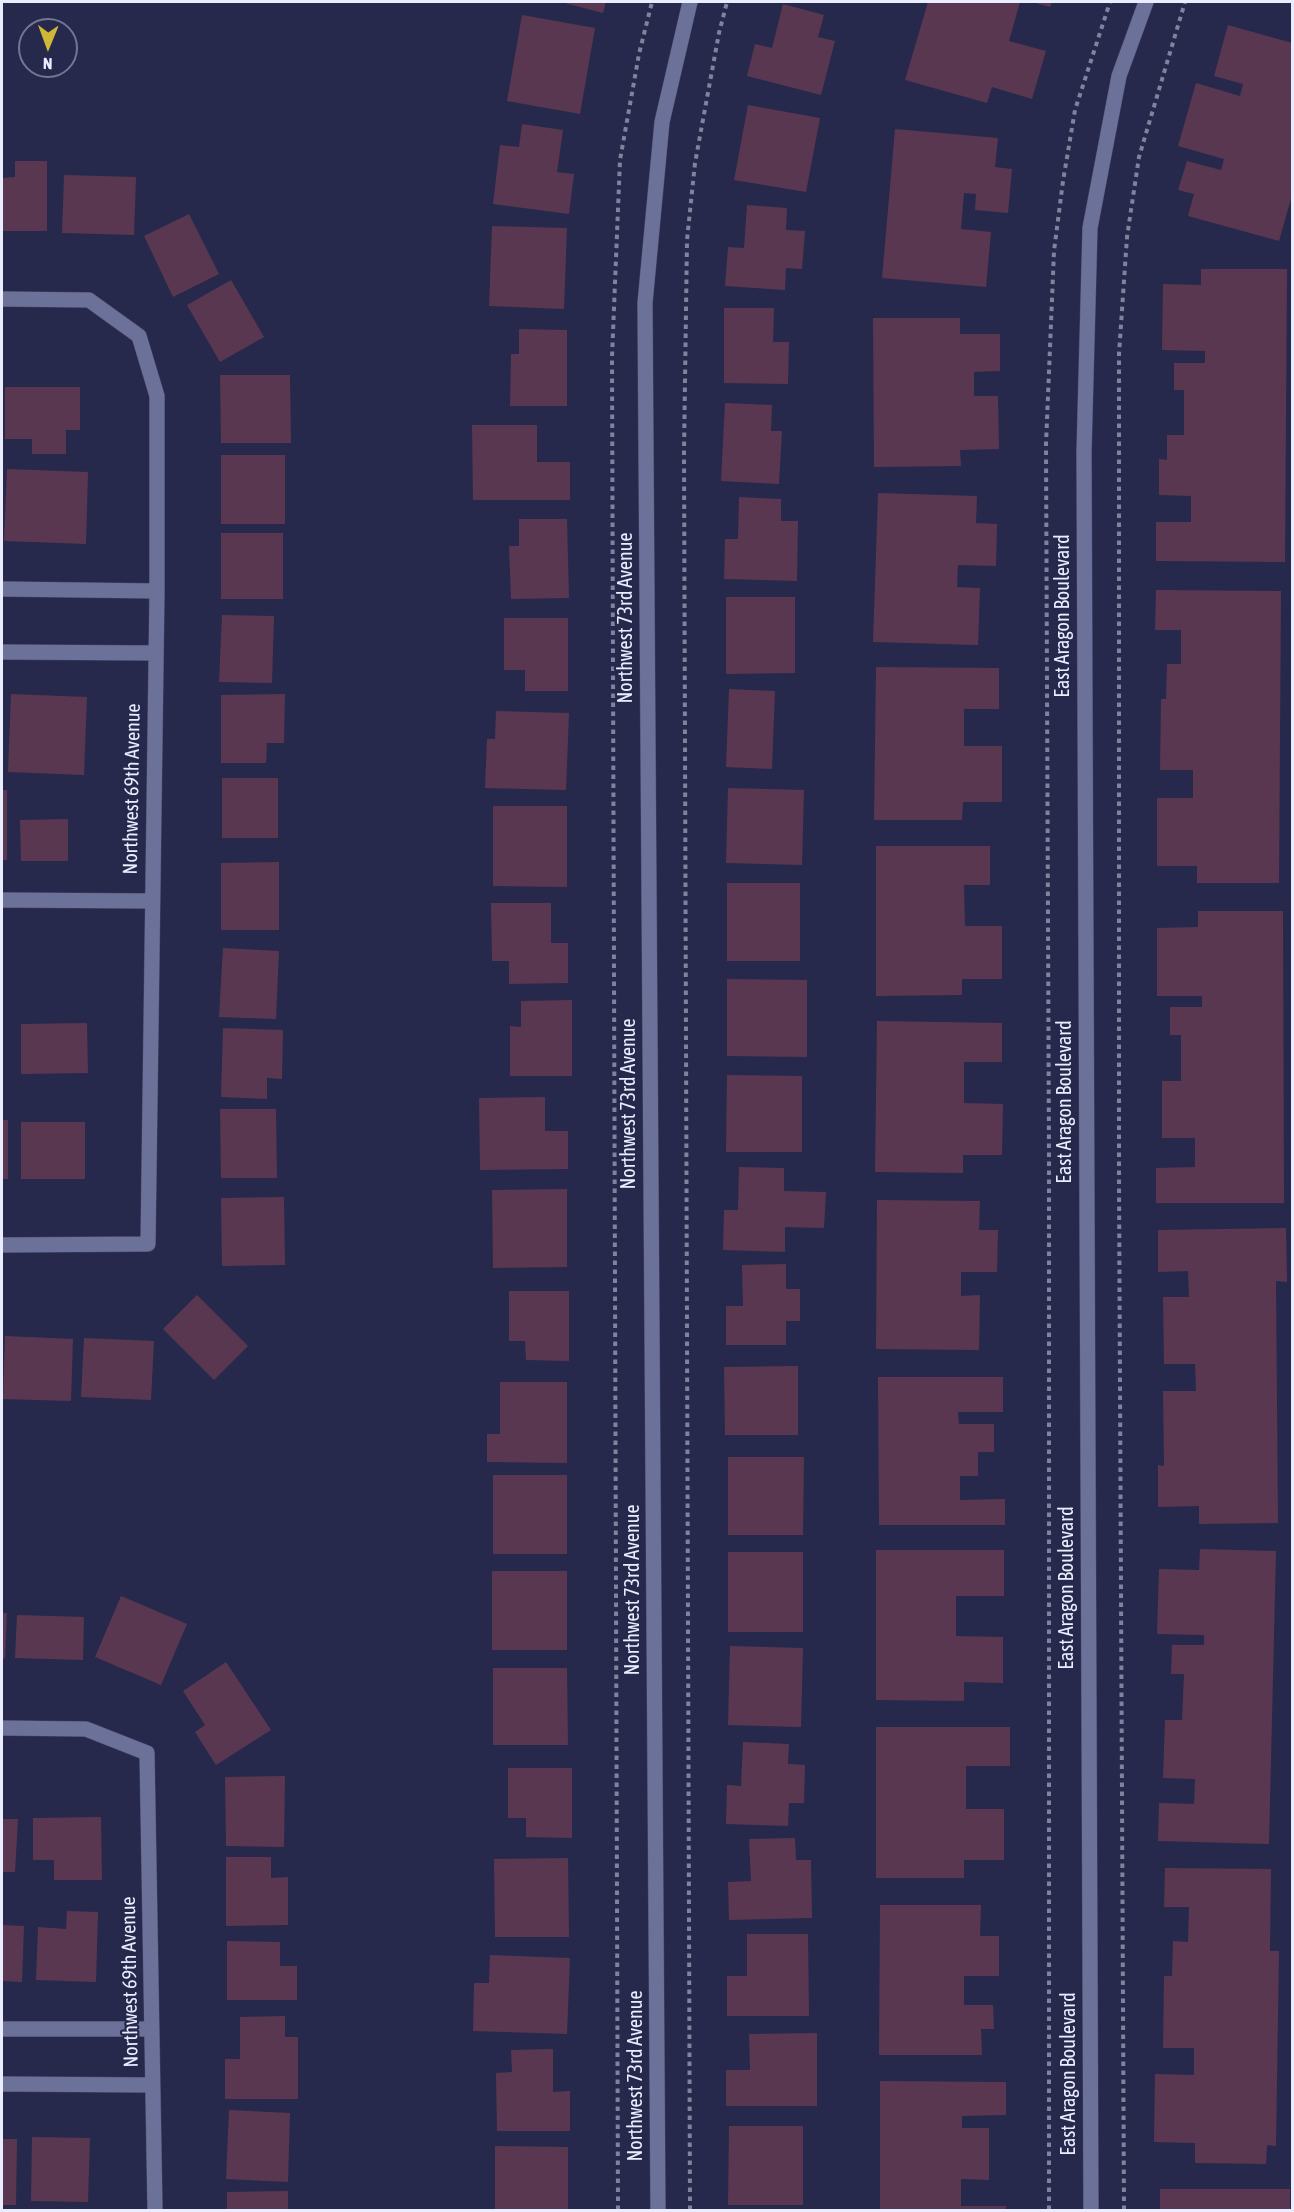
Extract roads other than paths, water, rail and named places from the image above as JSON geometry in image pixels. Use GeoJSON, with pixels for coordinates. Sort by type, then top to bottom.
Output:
{"type":"FeatureCollection","features":[{"type":"Feature","properties":{"kind":"street","name":"Northwest 73rd Avenue"},"geometry":{"type":"LineString","coordinates":[[658,2211],[645,303],[662,122],[690,2]]}},
{"type":"Feature","properties":{"kind":"street","name":"East Aragon Boulevard"},"geometry":{"type":"LineString","coordinates":[[1091,2211],[1084,452],[1090,228],[1119,76],[1146,2]]}},
{"type":"Feature","properties":{"kind":"street","name":"Northwest 69th Avenue"},"geometry":{"type":"LineString","coordinates":[[2,298],[89,300],[139,336],[157,396],[157,591],[148,1244],[2,1245]]}},
{"type":"Feature","properties":{"kind":"street"},"geometry":{"type":"LineString","coordinates":[[2,589],[157,591]]}},
{"type":"Feature","properties":{"kind":"street"},"geometry":{"type":"LineString","coordinates":[[2,652],[156,653]]}},
{"type":"Feature","properties":{"kind":"street"},"geometry":{"type":"LineString","coordinates":[[2,900],[151,901]]}},
{"type":"Feature","properties":{"kind":"street","name":"Northwest 69th Avenue"},"geometry":{"type":"LineString","coordinates":[[2,1728],[86,1729],[147,1753],[154,2211]]}},
{"type":"Feature","properties":{"kind":"street"},"geometry":{"type":"LineString","coordinates":[[2,2029],[151,2028]]}},
{"type":"Feature","properties":{"kind":"street"},"geometry":{"type":"LineString","coordinates":[[2,2084],[152,2085]]}}]}
